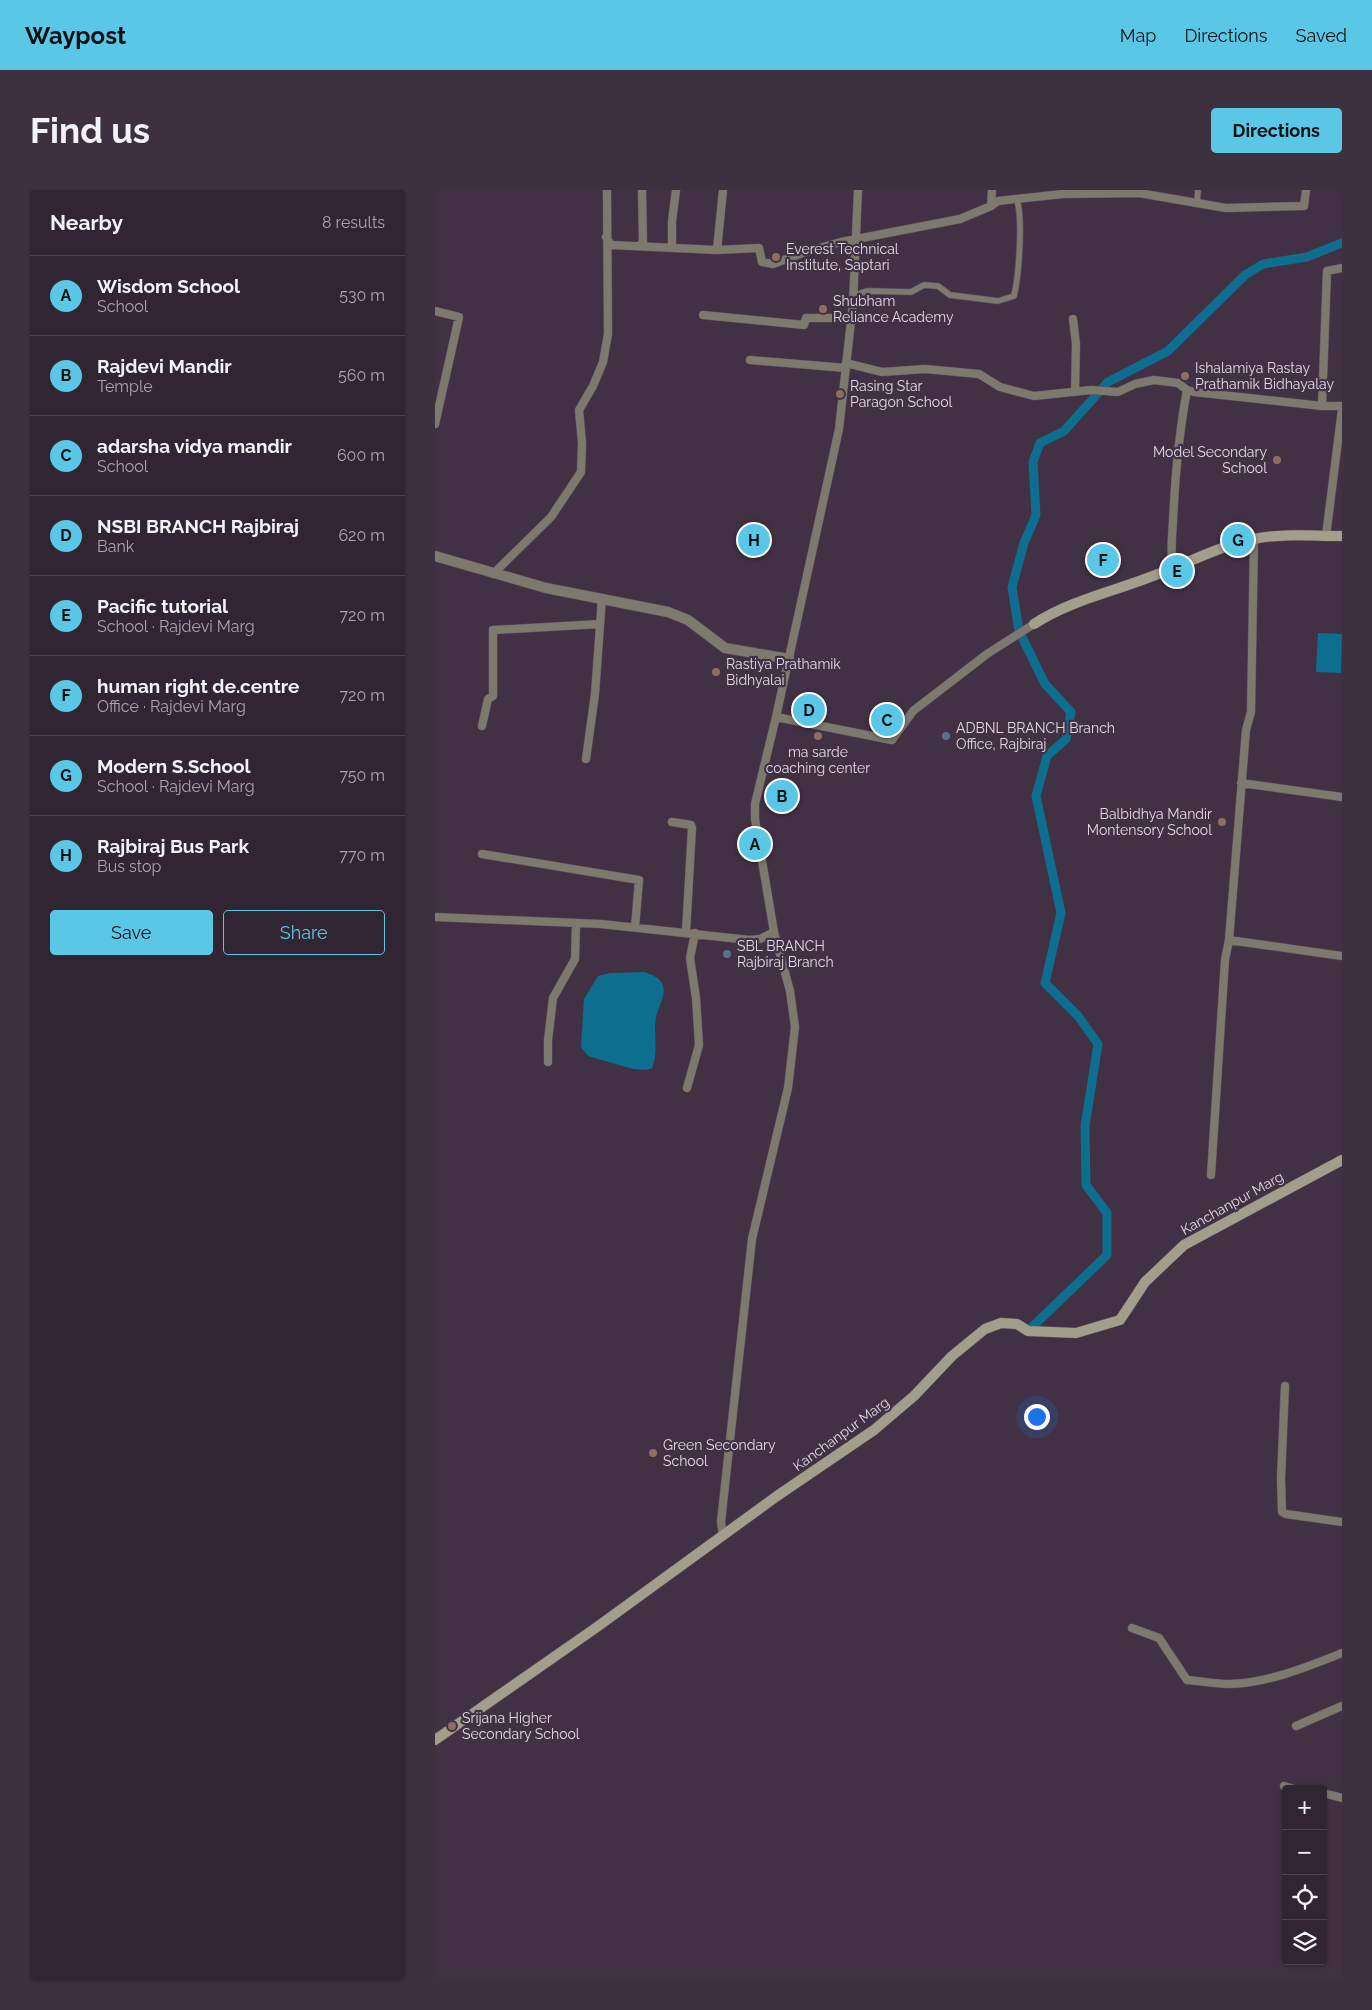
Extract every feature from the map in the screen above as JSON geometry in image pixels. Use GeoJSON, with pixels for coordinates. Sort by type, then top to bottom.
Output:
{"type":"FeatureCollection","features":[{"type":"Feature","properties":{"kind":"main road"},"geometry":{"type":"LineString","coordinates":[[1034,624],[1047,615],[1205,555],[1254,539],[1342,536]]}},
{"type":"Feature","properties":{"kind":"main road","name":"Kanchanpur Marg"},"geometry":{"type":"LineString","coordinates":[[435,1740],[597,1627],[777,1496],[874,1430],[914,1396],[952,1356],[985,1329],[1001,1323],[1017,1324],[1028,1331],[1076,1333],[1120,1320],[1145,1282],[1184,1245],[1342,1160]]}},
{"type":"Feature","properties":{"kind":"street"},"geometry":{"type":"LineString","coordinates":[[493,574],[551,517],[581,472],[582,443],[579,410],[597,378],[603,362],[608,334],[607,190]]}},
{"type":"Feature","properties":{"kind":"street"},"geometry":{"type":"LineString","coordinates":[[639,246],[643,242],[642,190]]}},
{"type":"Feature","properties":{"kind":"street"},"geometry":{"type":"LineString","coordinates":[[672,248],[672,221],[676,190]]}},
{"type":"Feature","properties":{"kind":"street"},"geometry":{"type":"LineString","coordinates":[[717,250],[723,190]]}},
{"type":"Feature","properties":{"kind":"street"},"geometry":{"type":"LineString","coordinates":[[723,1536],[721,1522],[752,1239],[787,1088],[795,1027],[790,991],[774,932],[755,818],[755,804],[839,429],[853,296],[858,190]]}},
{"type":"Feature","properties":{"kind":"street"},"geometry":{"type":"LineString","coordinates":[[991,206],[992,190]]}},
{"type":"Feature","properties":{"kind":"street"},"geometry":{"type":"LineString","coordinates":[[1197,203],[1198,190]]}},
{"type":"Feature","properties":{"kind":"street"},"geometry":{"type":"LineString","coordinates":[[606,237],[611,245],[717,250],[759,248],[762,262],[773,264],[808,251],[953,221],[991,206],[998,201],[1063,194],[1139,193],[1226,208],[1304,206],[1306,190]]}},
{"type":"Feature","properties":{"kind":"street"},"geometry":{"type":"LineString","coordinates":[[853,296],[867,291],[911,292],[924,285],[939,286],[950,295],[998,301],[1014,296],[1018,281],[1019,212],[1017,200]]}},
{"type":"Feature","properties":{"kind":"street"},"geometry":{"type":"LineString","coordinates":[[1322,406],[1327,271],[1342,268]]}},
{"type":"Feature","properties":{"kind":"street"},"geometry":{"type":"LineString","coordinates":[[435,311],[459,318],[435,424]]}},
{"type":"Feature","properties":{"kind":"street"},"geometry":{"type":"LineString","coordinates":[[703,315],[804,325],[806,318],[851,318]]}},
{"type":"Feature","properties":{"kind":"street"},"geometry":{"type":"LineString","coordinates":[[1073,319],[1076,344],[1075,392]]}},
{"type":"Feature","properties":{"kind":"street"},"geometry":{"type":"LineString","coordinates":[[750,360],[846,366],[882,372],[925,369],[979,374],[1001,387],[1034,396],[1091,390],[1118,392],[1135,384],[1154,380],[1178,384],[1194,392],[1342,408],[1326,536]]}},
{"type":"Feature","properties":{"kind":"street"},"geometry":{"type":"LineString","coordinates":[[1173,568],[1171,559],[1173,510],[1181,424],[1187,390]]}},
{"type":"Feature","properties":{"kind":"street"},"geometry":{"type":"LineString","coordinates":[[1211,1174],[1225,960],[1229,940],[1246,730],[1251,712],[1254,539]]}},
{"type":"Feature","properties":{"kind":"street"},"geometry":{"type":"LineString","coordinates":[[435,556],[546,588],[668,612],[688,620],[725,648],[789,659]]}},
{"type":"Feature","properties":{"kind":"street"},"geometry":{"type":"LineString","coordinates":[[586,759],[595,694],[601,598]]}},
{"type":"Feature","properties":{"kind":"street"},"geometry":{"type":"LineString","coordinates":[[482,726],[488,699],[493,696],[493,630],[600,624]]}},
{"type":"Feature","properties":{"kind":"street"},"geometry":{"type":"LineString","coordinates":[[776,717],[892,740],[913,711],[987,654],[1034,624]]}},
{"type":"Feature","properties":{"kind":"street"},"geometry":{"type":"LineString","coordinates":[[1241,783],[1342,797]]}},
{"type":"Feature","properties":{"kind":"street"},"geometry":{"type":"LineString","coordinates":[[672,822],[687,823],[692,828],[686,932]]}},
{"type":"Feature","properties":{"kind":"street"},"geometry":{"type":"LineString","coordinates":[[482,854],[639,880],[635,927]]}},
{"type":"Feature","properties":{"kind":"street"},"geometry":{"type":"LineString","coordinates":[[435,917],[635,927],[749,940],[760,939],[774,932]]}},
{"type":"Feature","properties":{"kind":"street"},"geometry":{"type":"LineString","coordinates":[[548,1062],[548,1040],[553,998],[575,959],[576,924]]}},
{"type":"Feature","properties":{"kind":"street"},"geometry":{"type":"LineString","coordinates":[[687,1088],[699,1046],[696,998],[690,958],[695,933]]}},
{"type":"Feature","properties":{"kind":"street"},"geometry":{"type":"LineString","coordinates":[[1229,940],[1342,956]]}},
{"type":"Feature","properties":{"kind":"street"},"geometry":{"type":"LineString","coordinates":[[1285,1386],[1281,1478],[1282,1512],[1342,1522]]}},
{"type":"Feature","properties":{"kind":"street"},"geometry":{"type":"LineString","coordinates":[[1132,1628],[1159,1638],[1187,1680],[1195,1681],[1228,1684],[1253,1682],[1342,1653]]}},
{"type":"Feature","properties":{"kind":"street"},"geometry":{"type":"LineString","coordinates":[[1296,1726],[1342,1706]]}},
{"type":"Feature","properties":{"kind":"street"},"geometry":{"type":"LineString","coordinates":[[1327,1794],[1342,1798]]}},
{"type":"Feature","properties":{"kind":"water"},"geometry":{"type":"Polygon","coordinates":[[[1318,633],[1342,634],[1341,673],[1316,672],[1318,633]]]}},
{"type":"Feature","properties":{"kind":"water"},"geometry":{"type":"Polygon","coordinates":[[[644,972],[658,979],[662,983],[664,990],[656,1017],[656,1049],[652,1068],[646,1070],[633,1069],[588,1056],[581,1047],[584,999],[598,976],[610,973],[644,972]]]}},
{"type":"Feature","properties":{"kind":"waterway"},"geometry":{"type":"LineString","coordinates":[[1028,1331],[1107,1255],[1107,1213],[1086,1185],[1085,1126],[1098,1044],[1078,1016],[1045,983],[1061,913],[1036,796],[1047,756],[1066,739],[1071,712],[1045,684],[1019,631],[1012,587],[1024,543],[1036,515],[1033,462],[1040,443],[1064,431],[1108,382],[1168,351],[1245,275],[1263,264],[1307,257],[1342,243]]}},
{"type":"Feature","properties":{"kind":"place","name":"Everest Technical Institute, Saptari"},"geometry":{"type":"Point","coordinates":[776,257]}},
{"type":"Feature","properties":{"kind":"place","name":"Shubham Reliance Academy"},"geometry":{"type":"Point","coordinates":[823,309]}},
{"type":"Feature","properties":{"kind":"place","name":"Ishalamiya Rastay Prathamik Bidhayalay"},"geometry":{"type":"Point","coordinates":[1185,376]}},
{"type":"Feature","properties":{"kind":"place","name":"Rasing Star Paragon School"},"geometry":{"type":"Point","coordinates":[840,394]}},
{"type":"Feature","properties":{"kind":"place","name":"Model Secondary School"},"geometry":{"type":"Point","coordinates":[1277,460]}},
{"type":"Feature","properties":{"kind":"place","name":"Rajbiraj Bus Park"},"geometry":{"type":"Point","coordinates":[754,540]}},
{"type":"Feature","properties":{"kind":"place","name":"Modern S.School"},"geometry":{"type":"Point","coordinates":[1238,540]}},
{"type":"Feature","properties":{"kind":"place","name":"human right de.centre"},"geometry":{"type":"Point","coordinates":[1103,560]}},
{"type":"Feature","properties":{"kind":"place","name":"Pacific tutorial"},"geometry":{"type":"Point","coordinates":[1177,571]}},
{"type":"Feature","properties":{"kind":"place","name":"Rastiya Prathamik Bidhyalai"},"geometry":{"type":"Point","coordinates":[716,672]}},
{"type":"Feature","properties":{"kind":"place","name":"NSBI BRANCH Rajbiraj"},"geometry":{"type":"Point","coordinates":[809,710]}},
{"type":"Feature","properties":{"kind":"place","name":"adarsha vidya mandir"},"geometry":{"type":"Point","coordinates":[887,720]}},
{"type":"Feature","properties":{"kind":"place","name":"ma sarde coaching center"},"geometry":{"type":"Point","coordinates":[818,736]}},
{"type":"Feature","properties":{"kind":"place","name":"ADBNL BRANCH Branch Office, Rajbiraj"},"geometry":{"type":"Point","coordinates":[946,736]}},
{"type":"Feature","properties":{"kind":"place","name":"Rajdevi Mandir"},"geometry":{"type":"Point","coordinates":[782,796]}},
{"type":"Feature","properties":{"kind":"place","name":"Balbidhya Mandir Montensory School"},"geometry":{"type":"Point","coordinates":[1222,822]}},
{"type":"Feature","properties":{"kind":"place","name":"Wisdom School"},"geometry":{"type":"Point","coordinates":[755,844]}},
{"type":"Feature","properties":{"kind":"place","name":"SBL BRANCH Rajbiraj Branch"},"geometry":{"type":"Point","coordinates":[727,954]}},
{"type":"Feature","properties":{"kind":"place","name":"Green Secondary School"},"geometry":{"type":"Point","coordinates":[653,1453]}},
{"type":"Feature","properties":{"kind":"place","name":"Srijana Higher Secondary School"},"geometry":{"type":"Point","coordinates":[452,1726]}}]}
